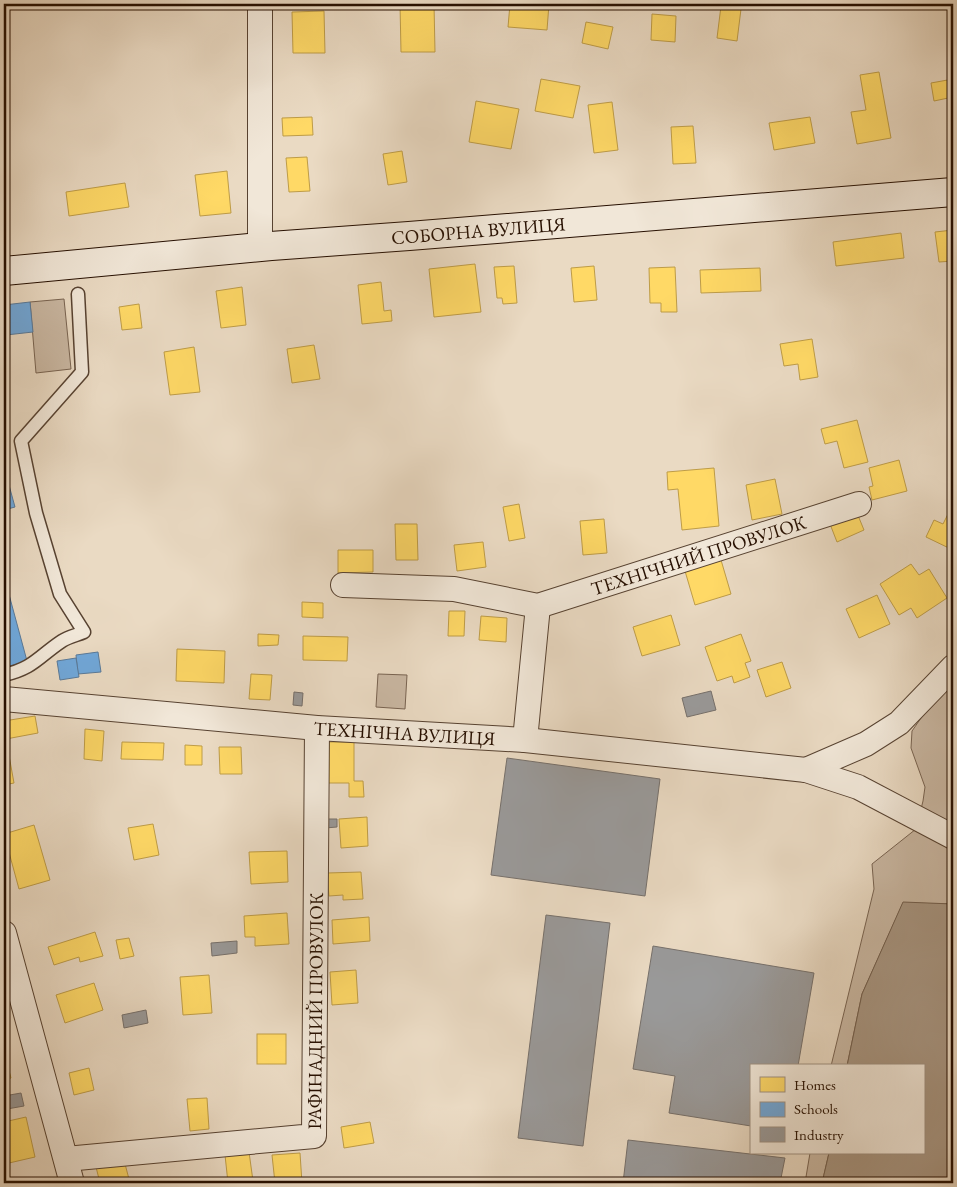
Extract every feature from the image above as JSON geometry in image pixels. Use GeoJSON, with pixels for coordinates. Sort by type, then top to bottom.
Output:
{"type":"FeatureCollection","features":[{"type":"Feature","properties":{"kind":"main road","name":"СОБОРНА ВУЛИЦЯ"},"geometry":{"type":"LineString","coordinates":[[4,271],[260,248],[953,192]]}},
{"type":"Feature","properties":{"kind":"street"},"geometry":{"type":"LineString","coordinates":[[260,4],[260,248]]}},
{"type":"Feature","properties":{"kind":"street","name":"ТЕХНІЧНИЙ ПРОВУЛОК"},"geometry":{"type":"LineString","coordinates":[[343,585],[454,589],[538,606],[859,504]]}},
{"type":"Feature","properties":{"kind":"street"},"geometry":{"type":"LineString","coordinates":[[525,740],[538,606]]}},
{"type":"Feature","properties":{"kind":"street","name":"ТЕХНІЧНА ВУЛИЦЯ"},"geometry":{"type":"LineString","coordinates":[[806,770],[866,744],[899,723],[953,668]]}},
{"type":"Feature","properties":{"kind":"street","name":"ТЕХНІЧНА ВУЛИЦЯ"},"geometry":{"type":"LineString","coordinates":[[4,699],[317,728],[525,740],[806,770],[858,787],[953,837]]}},
{"type":"Feature","properties":{"kind":"street","name":"РАФІНАДНИЙ ПРОВУЛОК"},"geometry":{"type":"LineString","coordinates":[[66,1159],[314,1136],[317,728]]}},
{"type":"Feature","properties":{"kind":"street"},"geometry":{"type":"LineString","coordinates":[[4,934],[72,1183]]}},
{"type":"Feature","properties":{"kind":"lane"},"geometry":{"type":"LineString","coordinates":[[4,675],[29,667],[64,640],[84,632],[60,594],[36,513],[21,441],[82,372],[78,294]]}},
{"type":"Feature","properties":{"kind":"shaded area"},"geometry":{"type":"Polygon","coordinates":[[[64,299],[71,369],[36,373],[30,302],[64,299]]]}},
{"type":"Feature","properties":{"kind":"shaded area"},"geometry":{"type":"Polygon","coordinates":[[[378,674],[407,675],[405,709],[376,707],[378,674]]]}},
{"type":"Feature","properties":{"kind":"shaded area"},"geometry":{"type":"Polygon","coordinates":[[[953,680],[953,904],[903,903],[862,994],[847,1064],[831,1064],[874,889],[872,864],[916,829],[925,787],[911,748],[912,731],[928,708],[953,680]]]}},
{"type":"Feature","properties":{"kind":"shaded area"},"geometry":{"type":"Polygon","coordinates":[[[903,902],[953,904],[953,1183],[822,1183],[829,1154],[924,1154],[924,1064],[847,1064],[862,994],[903,902]]]}},
{"type":"Feature","properties":{"kind":"shaded area"},"geometry":{"type":"Polygon","coordinates":[[[810,1154],[829,1154],[822,1183],[805,1183],[810,1154]]]}},
{"type":"Feature","properties":{"kind":"building: Homes"},"geometry":{"type":"Polygon","coordinates":[[[400,4],[434,4],[435,52],[401,52],[400,4]]]}},
{"type":"Feature","properties":{"kind":"building: Homes"},"geometry":{"type":"Polygon","coordinates":[[[510,4],[549,4],[547,30],[508,27],[510,4]]]}},
{"type":"Feature","properties":{"kind":"building: Homes"},"geometry":{"type":"Polygon","coordinates":[[[721,6],[741,9],[737,41],[717,38],[721,6]]]}},
{"type":"Feature","properties":{"kind":"building: Homes"},"geometry":{"type":"Polygon","coordinates":[[[324,11],[325,53],[293,53],[292,12],[324,11]]]}},
{"type":"Feature","properties":{"kind":"building: Homes"},"geometry":{"type":"Polygon","coordinates":[[[652,14],[676,16],[675,42],[651,40],[652,14]]]}},
{"type":"Feature","properties":{"kind":"building: Homes"},"geometry":{"type":"Polygon","coordinates":[[[586,22],[613,27],[608,49],[582,43],[586,22]]]}},
{"type":"Feature","properties":{"kind":"building: Homes"},"geometry":{"type":"Polygon","coordinates":[[[879,72],[891,138],[857,144],[851,112],[866,110],[860,75],[879,72]]]}},
{"type":"Feature","properties":{"kind":"building: Homes"},"geometry":{"type":"Polygon","coordinates":[[[541,79],[580,86],[573,118],[535,111],[541,79]]]}},
{"type":"Feature","properties":{"kind":"building: Homes"},"geometry":{"type":"Polygon","coordinates":[[[953,79],[953,97],[934,101],[931,83],[953,79]]]}},
{"type":"Feature","properties":{"kind":"building: Homes"},"geometry":{"type":"Polygon","coordinates":[[[476,101],[519,109],[511,149],[469,142],[476,101]]]}},
{"type":"Feature","properties":{"kind":"building: Homes"},"geometry":{"type":"Polygon","coordinates":[[[612,102],[618,150],[594,153],[588,105],[612,102]]]}},
{"type":"Feature","properties":{"kind":"building: Homes"},"geometry":{"type":"Polygon","coordinates":[[[312,117],[313,135],[283,136],[282,118],[312,117]]]}},
{"type":"Feature","properties":{"kind":"building: Homes"},"geometry":{"type":"Polygon","coordinates":[[[810,117],[815,143],[774,150],[769,123],[810,117]]]}},
{"type":"Feature","properties":{"kind":"building: Homes"},"geometry":{"type":"Polygon","coordinates":[[[693,126],[696,163],[673,164],[671,127],[693,126]]]}},
{"type":"Feature","properties":{"kind":"building: Homes"},"geometry":{"type":"Polygon","coordinates":[[[402,151],[407,182],[388,185],[383,154],[402,151]]]}},
{"type":"Feature","properties":{"kind":"building: Homes"},"geometry":{"type":"Polygon","coordinates":[[[307,157],[310,191],[289,192],[286,158],[307,157]]]}},
{"type":"Feature","properties":{"kind":"building: Homes"},"geometry":{"type":"Polygon","coordinates":[[[227,171],[231,213],[200,216],[195,175],[227,171]]]}},
{"type":"Feature","properties":{"kind":"building: Homes"},"geometry":{"type":"Polygon","coordinates":[[[125,183],[129,207],[69,216],[66,192],[125,183]]]}},
{"type":"Feature","properties":{"kind":"building: Homes"},"geometry":{"type":"Polygon","coordinates":[[[953,230],[953,261],[939,262],[935,232],[953,230]]]}},
{"type":"Feature","properties":{"kind":"building: Homes"},"geometry":{"type":"Polygon","coordinates":[[[901,233],[904,258],[836,266],[833,242],[901,233]]]}},
{"type":"Feature","properties":{"kind":"building: Homes"},"geometry":{"type":"Polygon","coordinates":[[[475,264],[481,312],[434,317],[429,269],[475,264]]]}},
{"type":"Feature","properties":{"kind":"building: Homes"},"geometry":{"type":"Polygon","coordinates":[[[514,266],[517,303],[503,304],[502,298],[497,298],[494,267],[514,266]]]}},
{"type":"Feature","properties":{"kind":"building: Homes"},"geometry":{"type":"Polygon","coordinates":[[[594,266],[597,300],[574,302],[571,268],[594,266]]]}},
{"type":"Feature","properties":{"kind":"building: Homes"},"geometry":{"type":"Polygon","coordinates":[[[675,267],[677,312],[661,312],[661,303],[650,303],[649,268],[675,267]]]}},
{"type":"Feature","properties":{"kind":"building: Homes"},"geometry":{"type":"Polygon","coordinates":[[[760,268],[761,291],[701,293],[700,270],[760,268]]]}},
{"type":"Feature","properties":{"kind":"building: Homes"},"geometry":{"type":"Polygon","coordinates":[[[381,282],[384,311],[391,310],[392,321],[362,324],[358,285],[381,282]]]}},
{"type":"Feature","properties":{"kind":"building: Homes"},"geometry":{"type":"Polygon","coordinates":[[[242,287],[246,325],[221,328],[216,291],[242,287]]]}},
{"type":"Feature","properties":{"kind":"building: Homes"},"geometry":{"type":"Polygon","coordinates":[[[139,304],[142,328],[122,330],[119,307],[139,304]]]}},
{"type":"Feature","properties":{"kind":"building: Homes"},"geometry":{"type":"Polygon","coordinates":[[[812,339],[818,377],[800,380],[798,364],[784,366],[780,344],[812,339]]]}},
{"type":"Feature","properties":{"kind":"building: Homes"},"geometry":{"type":"Polygon","coordinates":[[[314,345],[320,379],[292,383],[287,349],[314,345]]]}},
{"type":"Feature","properties":{"kind":"building: Homes"},"geometry":{"type":"Polygon","coordinates":[[[194,347],[200,392],[170,395],[164,352],[194,347]]]}},
{"type":"Feature","properties":{"kind":"building: Homes"},"geometry":{"type":"Polygon","coordinates":[[[857,420],[868,462],[844,468],[837,441],[825,444],[821,429],[857,420]]]}},
{"type":"Feature","properties":{"kind":"building: Homes"},"geometry":{"type":"Polygon","coordinates":[[[899,460],[907,491],[872,500],[869,487],[873,486],[869,468],[899,460]]]}},
{"type":"Feature","properties":{"kind":"building: Homes"},"geometry":{"type":"Polygon","coordinates":[[[714,468],[719,526],[682,530],[678,489],[668,490],[667,472],[714,468]]]}},
{"type":"Feature","properties":{"kind":"building: Homes"},"geometry":{"type":"Polygon","coordinates":[[[775,479],[782,514],[752,520],[746,485],[775,479]]]}},
{"type":"Feature","properties":{"kind":"building: Homes"},"geometry":{"type":"Polygon","coordinates":[[[519,504],[525,538],[509,541],[503,507],[519,504]]]}},
{"type":"Feature","properties":{"kind":"building: Homes"},"geometry":{"type":"Polygon","coordinates":[[[952,506],[953,550],[926,537],[934,520],[943,524],[952,506]]]}},
{"type":"Feature","properties":{"kind":"building: Homes"},"geometry":{"type":"Polygon","coordinates":[[[857,513],[864,530],[837,542],[830,524],[857,513]]]}},
{"type":"Feature","properties":{"kind":"building: Homes"},"geometry":{"type":"Polygon","coordinates":[[[604,519],[607,553],[583,555],[580,521],[604,519]]]}},
{"type":"Feature","properties":{"kind":"building: Homes"},"geometry":{"type":"Polygon","coordinates":[[[395,524],[417,524],[418,560],[396,560],[395,524]]]}},
{"type":"Feature","properties":{"kind":"building: Homes"},"geometry":{"type":"Polygon","coordinates":[[[483,542],[486,567],[457,571],[454,545],[483,542]]]}},
{"type":"Feature","properties":{"kind":"building: Homes"},"geometry":{"type":"Polygon","coordinates":[[[338,550],[373,550],[373,572],[338,573],[338,550]]]}},
{"type":"Feature","properties":{"kind":"building: Homes"},"geometry":{"type":"Polygon","coordinates":[[[721,560],[731,594],[695,605],[685,571],[721,560]]]}},
{"type":"Feature","properties":{"kind":"building: Homes"},"geometry":{"type":"Polygon","coordinates":[[[911,564],[919,575],[929,569],[947,598],[917,618],[911,608],[899,615],[880,584],[911,564]]]}},
{"type":"Feature","properties":{"kind":"building: Homes"},"geometry":{"type":"Polygon","coordinates":[[[877,595],[890,624],[859,638],[846,609],[877,595]]]}},
{"type":"Feature","properties":{"kind":"building: Homes"},"geometry":{"type":"Polygon","coordinates":[[[302,602],[323,603],[323,618],[302,617],[302,602]]]}},
{"type":"Feature","properties":{"kind":"building: Homes"},"geometry":{"type":"Polygon","coordinates":[[[449,611],[465,611],[464,636],[448,636],[449,611]]]}},
{"type":"Feature","properties":{"kind":"building: Homes"},"geometry":{"type":"Polygon","coordinates":[[[671,615],[680,645],[642,656],[633,627],[671,615]]]}},
{"type":"Feature","properties":{"kind":"building: Homes"},"geometry":{"type":"Polygon","coordinates":[[[481,616],[507,618],[506,642],[479,640],[481,616]]]}},
{"type":"Feature","properties":{"kind":"building: Homes"},"geometry":{"type":"Polygon","coordinates":[[[258,634],[279,635],[278,645],[258,646],[258,634]]]}},
{"type":"Feature","properties":{"kind":"building: Homes"},"geometry":{"type":"Polygon","coordinates":[[[741,634],[751,661],[745,663],[750,677],[734,683],[732,676],[717,681],[705,647],[741,634]]]}},
{"type":"Feature","properties":{"kind":"building: Homes"},"geometry":{"type":"Polygon","coordinates":[[[303,636],[348,637],[347,661],[303,660],[303,636]]]}},
{"type":"Feature","properties":{"kind":"building: Homes"},"geometry":{"type":"Polygon","coordinates":[[[177,649],[225,651],[224,683],[176,681],[177,649]]]}},
{"type":"Feature","properties":{"kind":"building: Homes"},"geometry":{"type":"Polygon","coordinates":[[[782,662],[791,688],[766,697],[757,670],[782,662]]]}},
{"type":"Feature","properties":{"kind":"building: Homes"},"geometry":{"type":"Polygon","coordinates":[[[251,674],[272,675],[270,700],[249,699],[251,674]]]}},
{"type":"Feature","properties":{"kind":"building: Homes"},"geometry":{"type":"Polygon","coordinates":[[[35,716],[38,733],[6,739],[14,783],[4,785],[4,721],[35,716]]]}},
{"type":"Feature","properties":{"kind":"building: Homes"},"geometry":{"type":"Polygon","coordinates":[[[85,729],[104,731],[102,761],[84,759],[85,729]]]}},
{"type":"Feature","properties":{"kind":"building: Homes"},"geometry":{"type":"Polygon","coordinates":[[[122,742],[164,743],[163,760],[121,759],[122,742]]]}},
{"type":"Feature","properties":{"kind":"building: Homes"},"geometry":{"type":"Polygon","coordinates":[[[326,742],[354,742],[354,781],[363,781],[364,797],[349,797],[349,783],[326,783],[326,742]]]}},
{"type":"Feature","properties":{"kind":"building: Homes"},"geometry":{"type":"Polygon","coordinates":[[[185,745],[202,746],[202,765],[185,765],[185,745]]]}},
{"type":"Feature","properties":{"kind":"building: Homes"},"geometry":{"type":"Polygon","coordinates":[[[219,747],[241,747],[242,774],[220,774],[219,747]]]}},
{"type":"Feature","properties":{"kind":"building: Homes"},"geometry":{"type":"Polygon","coordinates":[[[367,817],[368,846],[341,848],[339,819],[367,817]]]}},
{"type":"Feature","properties":{"kind":"building: Homes"},"geometry":{"type":"Polygon","coordinates":[[[153,824],[159,855],[134,860],[128,828],[153,824]]]}},
{"type":"Feature","properties":{"kind":"building: Homes"},"geometry":{"type":"Polygon","coordinates":[[[34,825],[50,880],[19,889],[4,834],[34,825]]]}},
{"type":"Feature","properties":{"kind":"building: Homes"},"geometry":{"type":"Polygon","coordinates":[[[287,851],[288,882],[251,884],[249,852],[287,851]]]}},
{"type":"Feature","properties":{"kind":"building: Homes"},"geometry":{"type":"Polygon","coordinates":[[[361,872],[363,899],[343,900],[343,895],[329,896],[327,873],[361,872]]]}},
{"type":"Feature","properties":{"kind":"building: Homes"},"geometry":{"type":"Polygon","coordinates":[[[287,913],[289,944],[255,946],[255,937],[245,937],[244,916],[287,913]]]}},
{"type":"Feature","properties":{"kind":"building: Homes"},"geometry":{"type":"Polygon","coordinates":[[[369,917],[370,941],[333,944],[332,920],[369,917]]]}},
{"type":"Feature","properties":{"kind":"building: Homes"},"geometry":{"type":"Polygon","coordinates":[[[95,932],[103,956],[80,962],[79,957],[54,965],[48,947],[95,932]]]}},
{"type":"Feature","properties":{"kind":"building: Homes"},"geometry":{"type":"Polygon","coordinates":[[[129,938],[134,956],[120,959],[116,940],[129,938]]]}},
{"type":"Feature","properties":{"kind":"building: Homes"},"geometry":{"type":"Polygon","coordinates":[[[356,970],[358,1003],[332,1005],[330,972],[356,970]]]}},
{"type":"Feature","properties":{"kind":"building: Homes"},"geometry":{"type":"Polygon","coordinates":[[[209,975],[212,1013],[183,1015],[180,977],[209,975]]]}},
{"type":"Feature","properties":{"kind":"building: Homes"},"geometry":{"type":"Polygon","coordinates":[[[94,983],[103,1010],[65,1023],[56,995],[94,983]]]}},
{"type":"Feature","properties":{"kind":"building: Homes"},"geometry":{"type":"Polygon","coordinates":[[[257,1034],[286,1034],[286,1064],[257,1064],[257,1034]]]}},
{"type":"Feature","properties":{"kind":"building: Homes"},"geometry":{"type":"Polygon","coordinates":[[[4,1052],[11,1078],[4,1080],[4,1052]]]}},
{"type":"Feature","properties":{"kind":"building: Homes"},"geometry":{"type":"Polygon","coordinates":[[[89,1068],[94,1090],[74,1095],[69,1073],[89,1068]]]}},
{"type":"Feature","properties":{"kind":"building: Homes"},"geometry":{"type":"Polygon","coordinates":[[[207,1098],[209,1129],[190,1131],[187,1099],[207,1098]]]}},
{"type":"Feature","properties":{"kind":"building: Homes"},"geometry":{"type":"Polygon","coordinates":[[[26,1117],[35,1157],[9,1163],[4,1140],[4,1122],[26,1117]]]}},
{"type":"Feature","properties":{"kind":"building: Homes"},"geometry":{"type":"Polygon","coordinates":[[[370,1122],[374,1143],[344,1148],[341,1127],[370,1122]]]}},
{"type":"Feature","properties":{"kind":"building: Homes"},"geometry":{"type":"Polygon","coordinates":[[[249,1152],[253,1181],[228,1183],[225,1155],[249,1152]]]}},
{"type":"Feature","properties":{"kind":"building: Homes"},"geometry":{"type":"Polygon","coordinates":[[[300,1153],[302,1183],[275,1183],[272,1155],[300,1153]]]}},
{"type":"Feature","properties":{"kind":"building: Homes"},"geometry":{"type":"Polygon","coordinates":[[[124,1160],[130,1183],[100,1183],[96,1167],[124,1160]]]}},
{"type":"Feature","properties":{"kind":"building: Schools"},"geometry":{"type":"Polygon","coordinates":[[[30,302],[33,332],[6,335],[4,305],[30,302]]]}},
{"type":"Feature","properties":{"kind":"building: Schools"},"geometry":{"type":"Polygon","coordinates":[[[4,467],[15,507],[4,510],[4,467]]]}},
{"type":"Feature","properties":{"kind":"building: Schools"},"geometry":{"type":"Polygon","coordinates":[[[4,576],[27,661],[4,668],[4,576]]]}},
{"type":"Feature","properties":{"kind":"building: Schools"},"geometry":{"type":"Polygon","coordinates":[[[98,652],[101,672],[78,674],[76,655],[98,652]]]}},
{"type":"Feature","properties":{"kind":"building: Schools"},"geometry":{"type":"Polygon","coordinates":[[[76,658],[79,677],[60,680],[57,661],[76,658]]]}},
{"type":"Feature","properties":{"kind":"building: Industry"},"geometry":{"type":"Polygon","coordinates":[[[711,691],[716,710],[687,717],[682,698],[711,691]]]}},
{"type":"Feature","properties":{"kind":"building: Industry"},"geometry":{"type":"Polygon","coordinates":[[[294,692],[303,693],[302,706],[293,705],[294,692]]]}},
{"type":"Feature","properties":{"kind":"building: Industry"},"geometry":{"type":"Polygon","coordinates":[[[507,758],[660,779],[645,896],[491,875],[507,758]]]}},
{"type":"Feature","properties":{"kind":"building: Industry"},"geometry":{"type":"Polygon","coordinates":[[[324,819],[337,819],[337,827],[325,828],[324,819]]]}},
{"type":"Feature","properties":{"kind":"building: Industry"},"geometry":{"type":"Polygon","coordinates":[[[546,915],[610,923],[583,1146],[518,1138],[546,915]]]}},
{"type":"Feature","properties":{"kind":"building: Industry"},"geometry":{"type":"Polygon","coordinates":[[[237,941],[237,953],[212,956],[211,943],[237,941]]]}},
{"type":"Feature","properties":{"kind":"building: Industry"},"geometry":{"type":"Polygon","coordinates":[[[653,946],[814,973],[798,1064],[750,1064],[750,1126],[669,1113],[675,1076],[633,1069],[653,946]]]}},
{"type":"Feature","properties":{"kind":"building: Industry"},"geometry":{"type":"Polygon","coordinates":[[[146,1010],[148,1023],[124,1028],[122,1015],[146,1010]]]}},
{"type":"Feature","properties":{"kind":"building: Industry"},"geometry":{"type":"Polygon","coordinates":[[[21,1093],[24,1106],[7,1109],[4,1096],[21,1093]]]}},
{"type":"Feature","properties":{"kind":"building: Industry"},"geometry":{"type":"Polygon","coordinates":[[[628,1140],[785,1158],[780,1183],[623,1183],[628,1140]]]}}]}
